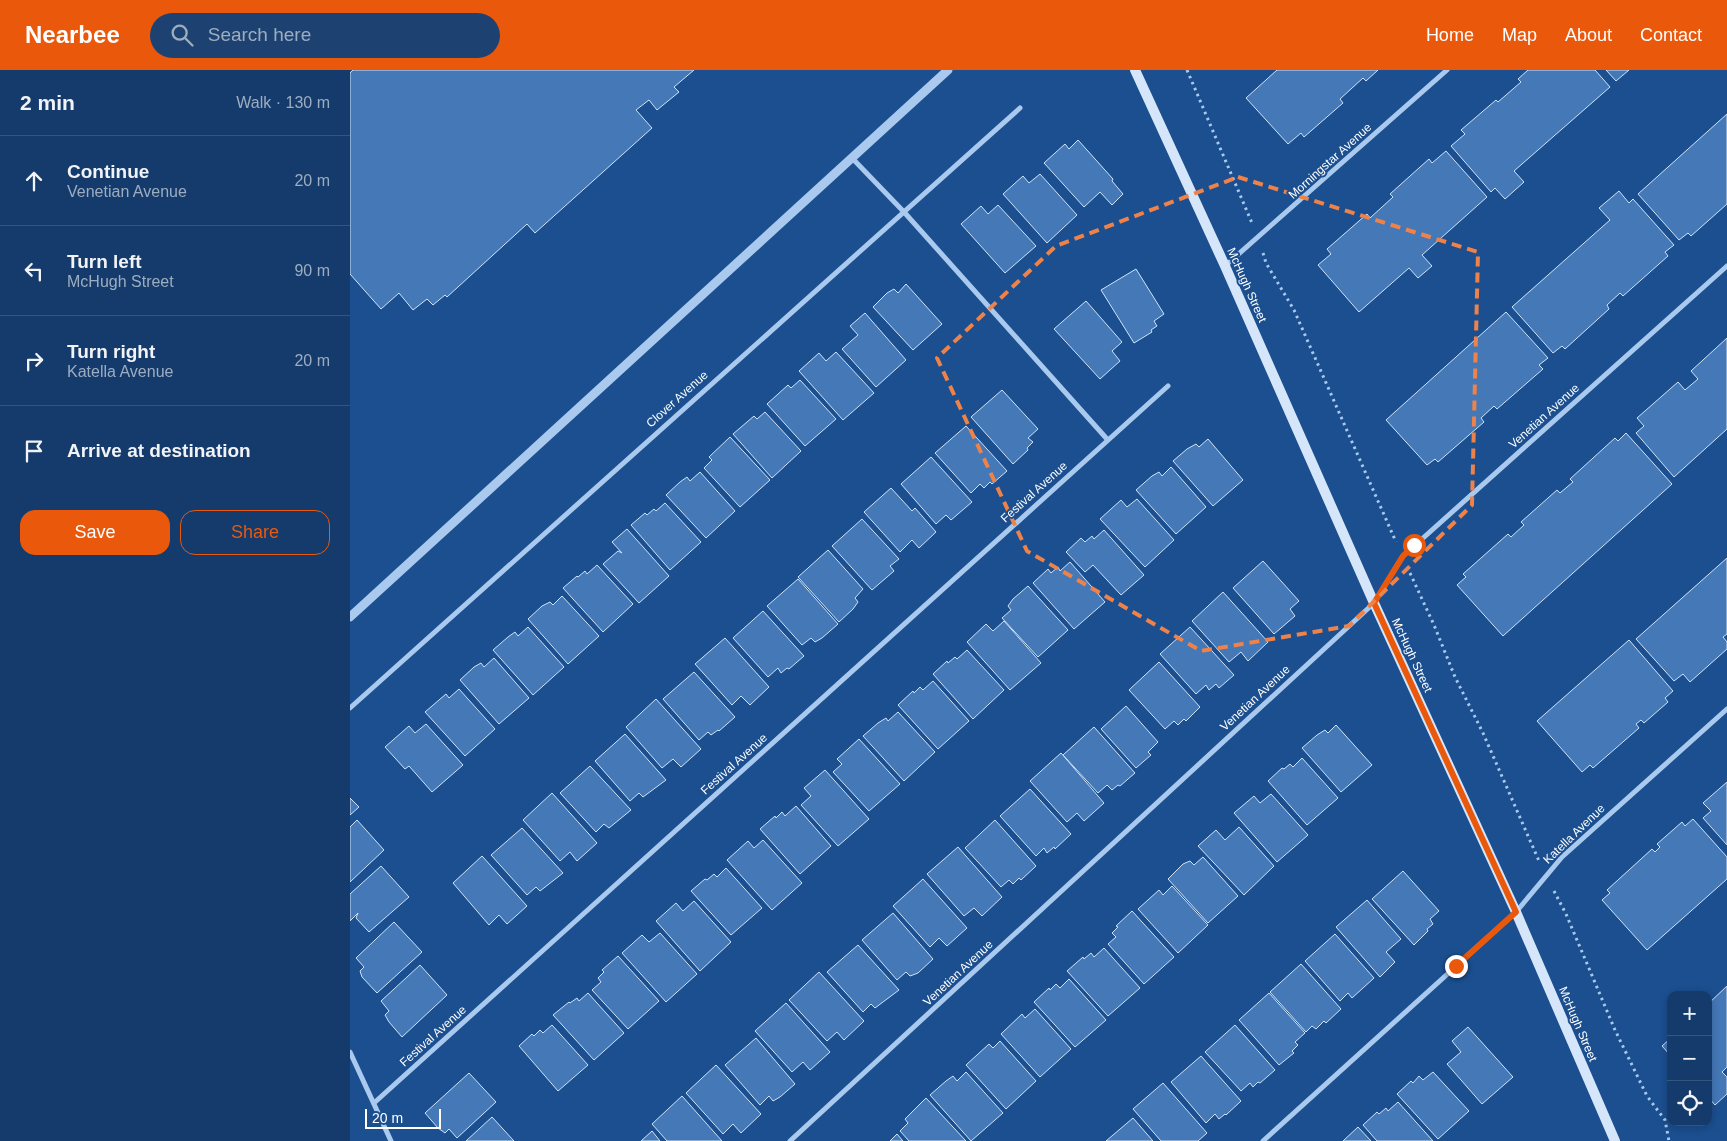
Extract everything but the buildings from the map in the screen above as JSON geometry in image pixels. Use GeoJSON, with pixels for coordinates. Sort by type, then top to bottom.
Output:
{"type":"FeatureCollection","features":[{"type":"Feature","properties":{"kind":"main road","name":"McHugh Street"},"geometry":{"type":"LineString","coordinates":[[1135,70],[1225,266],[1374,603],[1516,912],[1615,1141]]}},
{"type":"Feature","properties":{"kind":"street"},"geometry":{"type":"LineString","coordinates":[[350,616],[948,70]]}},
{"type":"Feature","properties":{"kind":"street","name":"Morningstar Avenue"},"geometry":{"type":"LineString","coordinates":[[1225,266],[1447,70]]}},
{"type":"Feature","properties":{"kind":"street","name":"Clover Avenue"},"geometry":{"type":"LineString","coordinates":[[350,708],[1020,108]]}},
{"type":"Feature","properties":{"kind":"street"},"geometry":{"type":"LineString","coordinates":[[852,158],[904,212],[1107,440]]}},
{"type":"Feature","properties":{"kind":"street","name":"Venetian Avenue"},"geometry":{"type":"LineString","coordinates":[[790,1141],[1374,603],[1403,556],[1727,266]]}},
{"type":"Feature","properties":{"kind":"street","name":"Festival Avenue"},"geometry":{"type":"LineString","coordinates":[[374,1103],[1168,386]]}},
{"type":"Feature","properties":{"kind":"street","name":"Katella Avenue"},"geometry":{"type":"LineString","coordinates":[[1263,1141],[1516,912],[1562,857],[1727,709]]}},
{"type":"Feature","properties":{"kind":"street"},"geometry":{"type":"LineString","coordinates":[[350,1052],[391,1141]]}},
{"type":"Feature","properties":{"kind":"path"},"geometry":{"type":"LineString","coordinates":[[1186,70],[1247,210]]}},
{"type":"Feature","properties":{"kind":"path"},"geometry":{"type":"LineString","coordinates":[[1266,263],[1294,310],[1387,523]]}},
{"type":"Feature","properties":{"kind":"path"},"geometry":{"type":"LineString","coordinates":[[1411,575],[1455,677],[1483,733],[1529,840]]}},
{"type":"Feature","properties":{"kind":"path"},"geometry":{"type":"LineString","coordinates":[[1555,895],[1566,914],[1615,1030],[1647,1096],[1665,1120],[1668,1141]]}},
{"type":"Feature","properties":{"kind":"highlighted area"},"geometry":{"type":"Polygon","coordinates":[[[1238,177],[1478,252],[1472,505],[1349,626],[1201,651],[1027,551],[937,358],[1056,246],[1238,177]]]}},
{"type":"Feature","properties":{"kind":"route"},"geometry":{"type":"LineString","coordinates":[[1414,545],[1403,556],[1374,603],[1516,912],[1456,966]]}}]}
